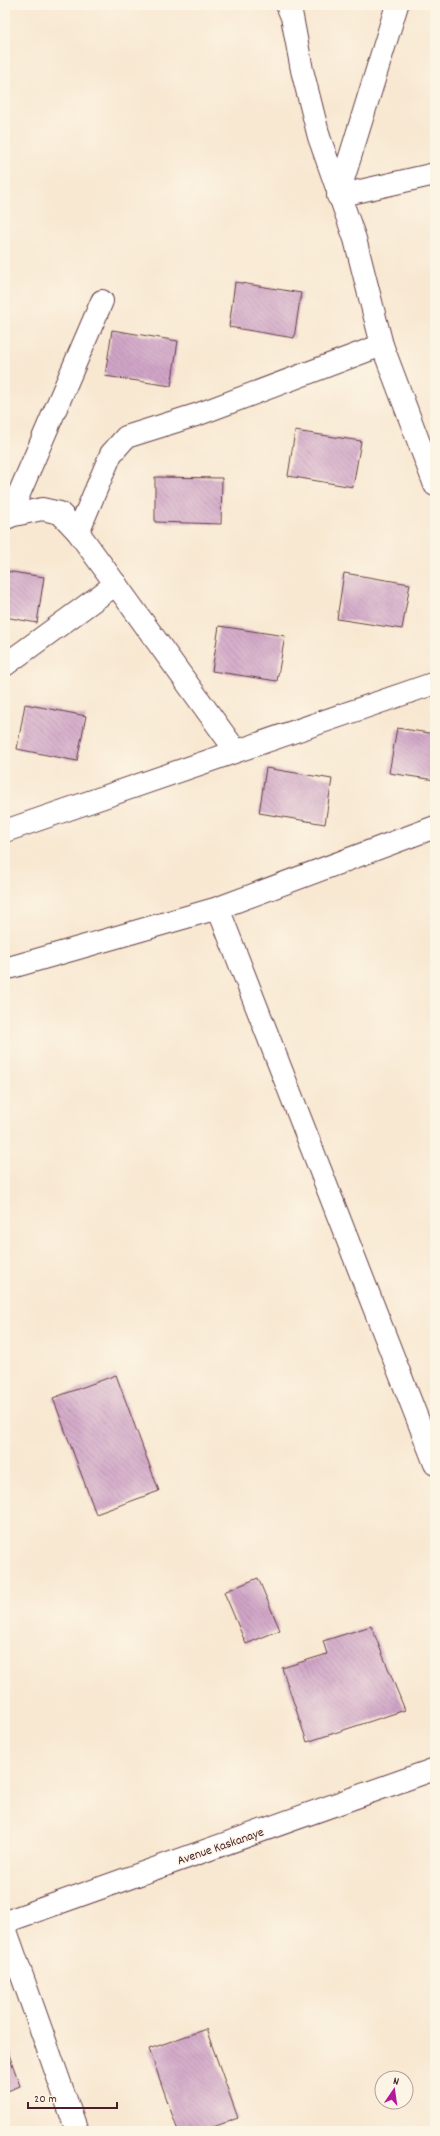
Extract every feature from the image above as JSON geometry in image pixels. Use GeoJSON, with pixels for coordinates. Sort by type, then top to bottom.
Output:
{"type":"FeatureCollection","features":[{"type":"Feature","properties":{"kind":"street"},"geometry":{"type":"LineString","coordinates":[[338,196],[397,5]]}},
{"type":"Feature","properties":{"kind":"street"},"geometry":{"type":"LineString","coordinates":[[290,9],[302,70],[319,138],[338,196],[355,239],[382,345],[435,485]]}},
{"type":"Feature","properties":{"kind":"street"},"geometry":{"type":"LineString","coordinates":[[338,196],[435,174]]}},
{"type":"Feature","properties":{"kind":"street"},"geometry":{"type":"LineString","coordinates":[[7,517],[102,301]]}},
{"type":"Feature","properties":{"kind":"street"},"geometry":{"type":"LineString","coordinates":[[78,532],[111,454],[126,437],[198,414],[382,345]]}},
{"type":"Feature","properties":{"kind":"street"},"geometry":{"type":"LineString","coordinates":[[7,517],[42,509],[60,513],[78,532],[236,751]]}},
{"type":"Feature","properties":{"kind":"street"},"geometry":{"type":"LineString","coordinates":[[5,665],[116,584]]}},
{"type":"Feature","properties":{"kind":"street"},"geometry":{"type":"LineString","coordinates":[[5,831],[435,683]]}},
{"type":"Feature","properties":{"kind":"street"},"geometry":{"type":"LineString","coordinates":[[5,969],[218,908],[435,827]]}},
{"type":"Feature","properties":{"kind":"street"},"geometry":{"type":"LineString","coordinates":[[218,908],[435,1464]]}},
{"type":"Feature","properties":{"kind":"street","name":"Avenue Kaskanaye"},"geometry":{"type":"LineString","coordinates":[[5,1922],[435,1770]]}},
{"type":"Feature","properties":{"kind":"street"},"geometry":{"type":"LineString","coordinates":[[5,1928],[77,2131]]}},
{"type":"Feature","properties":{"kind":"building"},"geometry":{"type":"Polygon","coordinates":[[[235,282],[301,293],[294,338],[229,327],[235,282]]]}},
{"type":"Feature","properties":{"kind":"building"},"geometry":{"type":"Polygon","coordinates":[[[112,330],[178,341],[171,386],[105,376],[112,330]]]}},
{"type":"Feature","properties":{"kind":"building"},"geometry":{"type":"Polygon","coordinates":[[[295,431],[361,441],[353,487],[288,476],[295,431]]]}},
{"type":"Feature","properties":{"kind":"building"},"geometry":{"type":"Polygon","coordinates":[[[155,477],[222,478],[221,524],[155,522],[155,477]]]}},
{"type":"Feature","properties":{"kind":"building"},"geometry":{"type":"Polygon","coordinates":[[[5,571],[44,577],[37,623],[5,617],[5,571]]]}},
{"type":"Feature","properties":{"kind":"building"},"geometry":{"type":"Polygon","coordinates":[[[344,573],[410,584],[402,629],[337,619],[344,573]]]}},
{"type":"Feature","properties":{"kind":"building"},"geometry":{"type":"Polygon","coordinates":[[[219,626],[285,636],[277,681],[212,671],[219,626]]]}},
{"type":"Feature","properties":{"kind":"building"},"geometry":{"type":"Polygon","coordinates":[[[25,704],[86,716],[77,761],[17,749],[25,704]]]}},
{"type":"Feature","properties":{"kind":"building"},"geometry":{"type":"Polygon","coordinates":[[[397,728],[435,734],[435,780],[389,773],[397,728]]]}},
{"type":"Feature","properties":{"kind":"building"},"geometry":{"type":"Polygon","coordinates":[[[266,768],[332,779],[325,824],[259,813],[266,768]]]}},
{"type":"Feature","properties":{"kind":"building"},"geometry":{"type":"Polygon","coordinates":[[[116,1375],[159,1491],[96,1514],[53,1398],[116,1375]]]}},
{"type":"Feature","properties":{"kind":"building"},"geometry":{"type":"Polygon","coordinates":[[[258,1578],[280,1630],[246,1644],[224,1592],[258,1578]]]}},
{"type":"Feature","properties":{"kind":"building"},"geometry":{"type":"Polygon","coordinates":[[[371,1626],[405,1710],[307,1742],[282,1668],[327,1654],[323,1641],[371,1626]]]}},
{"type":"Feature","properties":{"kind":"building"},"geometry":{"type":"Polygon","coordinates":[[[206,2029],[238,2118],[202,2131],[178,2131],[149,2049],[206,2029]]]}},
{"type":"Feature","properties":{"kind":"building"},"geometry":{"type":"Polygon","coordinates":[[[5,2043],[20,2086],[5,2092],[5,2043]]]}}]}
